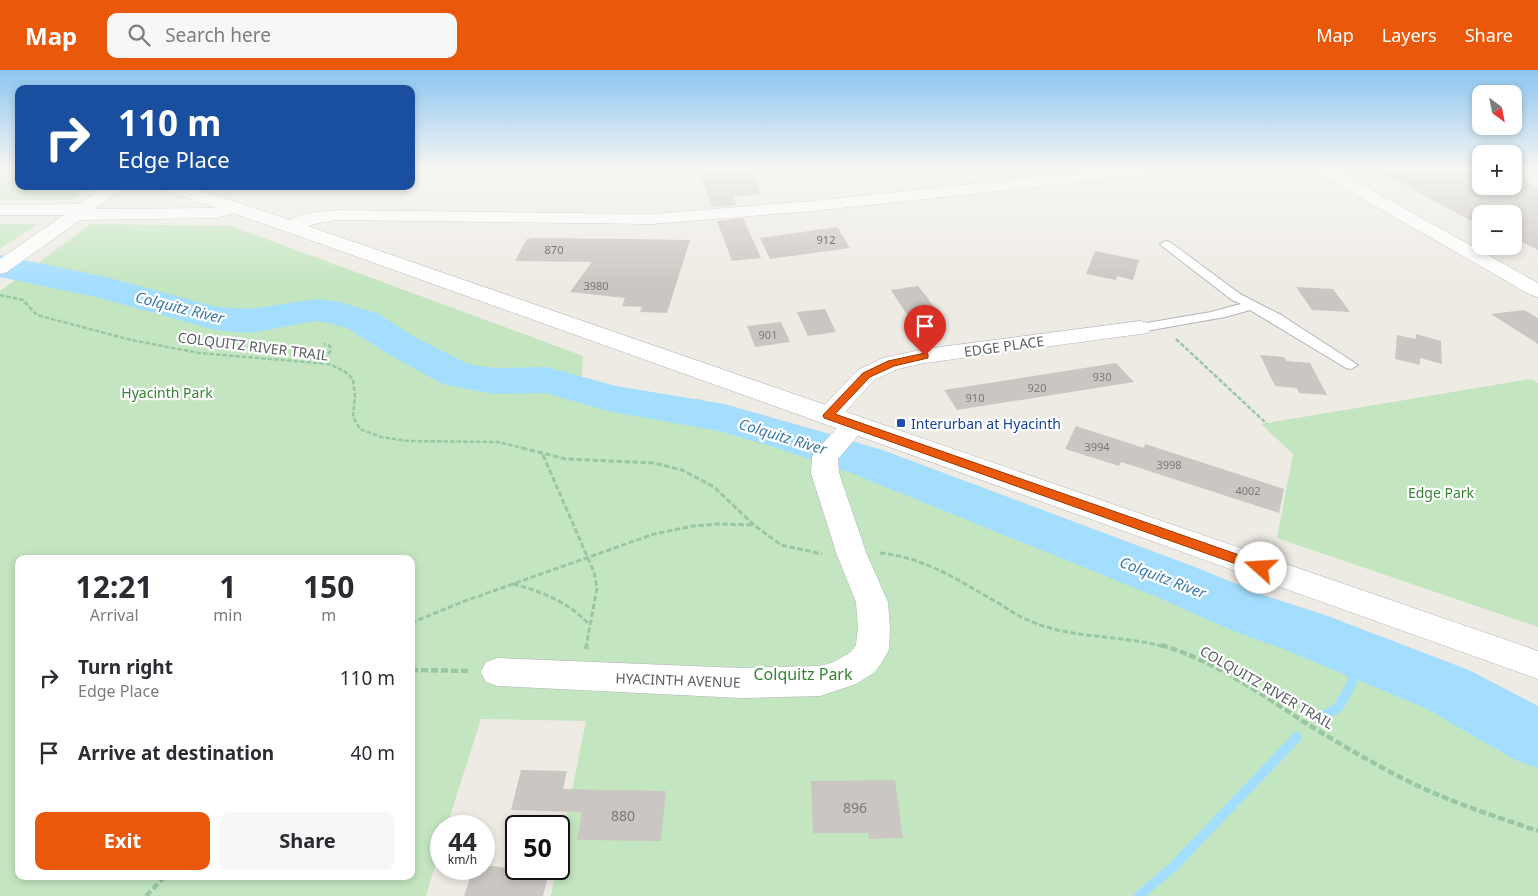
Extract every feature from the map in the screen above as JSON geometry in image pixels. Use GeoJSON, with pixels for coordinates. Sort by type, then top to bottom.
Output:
{"type":"FeatureCollection","features":[{"type":"Feature","properties":{"kind":"street"},"geometry":{"type":"LineString","coordinates":[[3,266],[86,208]]}},
{"type":"Feature","properties":{"kind":"street"},"geometry":{"type":"LineString","coordinates":[[0,210],[218,213],[233,208]]}},
{"type":"Feature","properties":{"kind":"street"},"geometry":{"type":"LineString","coordinates":[[237,208],[1538,665]]}},
{"type":"Feature","properties":{"kind":"street"},"geometry":{"type":"LineString","coordinates":[[292,227],[315,218],[337,215],[652,219],[788,208]]}},
{"type":"Feature","properties":{"kind":"street"},"geometry":{"type":"LineString","coordinates":[[1390,208],[1538,291]]}},
{"type":"Feature","properties":{"kind":"street"},"geometry":{"type":"LineString","coordinates":[[1507,274],[1538,269]]}},
{"type":"Feature","properties":{"kind":"street","name":"EDGE PLACE"},"geometry":{"type":"LineString","coordinates":[[828,415],[866,375],[891,363],[925,356],[1140,328]]}},
{"type":"Feature","properties":{"kind":"street","name":"HYACINTH AVENUE"},"geometry":{"type":"LineString","coordinates":[[498,672],[742,683],[820,681],[844,674],[863,662],[872,649],[874,628],[872,602],[852,555],[825,473],[830,451],[854,425]]}},
{"type":"Feature","properties":{"kind":"lane"},"geometry":{"type":"LineString","coordinates":[[1166,244],[1236,297],[1276,318],[1351,366]]}},
{"type":"Feature","properties":{"kind":"lane"},"geometry":{"type":"LineString","coordinates":[[1140,328],[1166,321],[1237,310],[1251,305]]}},
{"type":"Feature","properties":{"kind":"path","name":"COLQUITZ RIVER TRAIL"},"geometry":{"type":"LineString","coordinates":[[0,295],[23,300],[37,315],[131,340],[199,353],[329,364],[344,371],[353,379],[355,396],[352,417],[360,429],[381,437],[408,441],[498,442],[566,459],[654,463],[682,470],[714,487],[754,525],[781,545],[814,553],[840,556],[900,555],[955,578],[1027,620],[1061,632],[1156,644],[1187,653],[1253,688],[1303,721],[1400,777],[1450,800],[1538,830]]}},
{"type":"Feature","properties":{"kind":"path"},"geometry":{"type":"LineString","coordinates":[[1140,328],[1174,337],[1267,424]]}},
{"type":"Feature","properties":{"kind":"path"},"geometry":{"type":"LineString","coordinates":[[318,362],[330,352],[330,346],[324,344]]}},
{"type":"Feature","properties":{"kind":"path"},"geometry":{"type":"LineString","coordinates":[[542,454],[588,557],[597,588],[581,676]]}},
{"type":"Feature","properties":{"kind":"path"},"geometry":{"type":"LineString","coordinates":[[415,621],[462,602],[654,534],[692,526],[719,524],[754,525]]}},
{"type":"Feature","properties":{"kind":"path"},"geometry":{"type":"LineString","coordinates":[[512,584],[555,598],[575,609],[590,625]]}},
{"type":"Feature","properties":{"kind":"path"},"geometry":{"type":"LineString","coordinates":[[415,670],[498,672]]}},
{"type":"Feature","properties":{"kind":"path"},"geometry":{"type":"LineString","coordinates":[[146,896],[161,880]]}},
{"type":"Feature","properties":{"kind":"green space"},"geometry":{"type":"Polygon","coordinates":[[[0,224],[37,224],[0,249],[0,224]]]}},
{"type":"Feature","properties":{"kind":"green space","name":"Colquitz Park"},"geometry":{"type":"Polygon","coordinates":[[[91,224],[231,226],[583,356],[581,397],[700,399],[1538,708],[1538,896],[551,896],[554,880],[570,880],[570,815],[567,815],[586,721],[481,719],[450,815],[430,815],[431,880],[426,896],[0,896],[0,291],[91,224]]]}},
{"type":"Feature","properties":{"kind":"green space","name":"Edge Park"},"geometry":{"type":"Polygon","coordinates":[[[1531,379],[1538,383],[1538,627],[1277,538],[1293,454],[1261,424],[1531,379]]]}},
{"type":"Feature","properties":{"kind":"building"},"geometry":{"type":"Polygon","coordinates":[[[1447,208],[1472,208],[1472,220],[1470,220],[1447,208]]]}},
{"type":"Feature","properties":{"kind":"building"},"geometry":{"type":"Polygon","coordinates":[[[1522,208],[1538,208],[1538,250],[1522,242],[1522,208]]]}},
{"type":"Feature","properties":{"kind":"building"},"geometry":{"type":"Polygon","coordinates":[[[743,218],[761,258],[732,261],[717,221],[743,218]]]}},
{"type":"Feature","properties":{"kind":"building"},"geometry":{"type":"Polygon","coordinates":[[[837,227],[850,248],[770,259],[760,238],[837,227]]]}},
{"type":"Feature","properties":{"kind":"building"},"geometry":{"type":"Polygon","coordinates":[[[527,239],[690,240],[667,313],[640,312],[642,307],[622,306],[625,298],[570,292],[592,262],[515,261],[527,239]]]}},
{"type":"Feature","properties":{"kind":"building"},"geometry":{"type":"Polygon","coordinates":[[[1095,251],[1139,260],[1133,280],[1117,276],[1116,280],[1086,274],[1095,251]]]}},
{"type":"Feature","properties":{"kind":"building"},"geometry":{"type":"Polygon","coordinates":[[[918,286],[940,317],[911,321],[891,290],[918,286]]]}},
{"type":"Feature","properties":{"kind":"building"},"geometry":{"type":"Polygon","coordinates":[[[1296,287],[1333,289],[1350,312],[1312,310],[1296,287]]]}},
{"type":"Feature","properties":{"kind":"building"},"geometry":{"type":"Polygon","coordinates":[[[825,309],[836,332],[808,336],[797,312],[825,309]]]}},
{"type":"Feature","properties":{"kind":"building"},"geometry":{"type":"Polygon","coordinates":[[[1524,310],[1538,318],[1538,344],[1491,314],[1524,310]]]}},
{"type":"Feature","properties":{"kind":"building"},"geometry":{"type":"Polygon","coordinates":[[[781,322],[790,342],[755,347],[747,326],[781,322]]]}},
{"type":"Feature","properties":{"kind":"building"},"geometry":{"type":"Polygon","coordinates":[[[1416,334],[1441,341],[1442,364],[1420,358],[1420,365],[1395,359],[1397,335],[1416,339],[1416,334]]]}},
{"type":"Feature","properties":{"kind":"building"},"geometry":{"type":"Polygon","coordinates":[[[1260,355],[1284,357],[1286,361],[1310,363],[1327,395],[1299,393],[1297,388],[1275,386],[1260,355]]]}},
{"type":"Feature","properties":{"kind":"building"},"geometry":{"type":"Polygon","coordinates":[[[1116,363],[1134,382],[957,410],[944,390],[1116,363]]]}},
{"type":"Feature","properties":{"kind":"building"},"geometry":{"type":"Polygon","coordinates":[[[1076,426],[1144,448],[1145,444],[1284,489],[1279,513],[1121,462],[1119,466],[1065,449],[1076,426]]]}},
{"type":"Feature","properties":{"kind":"building"},"geometry":{"type":"Polygon","coordinates":[[[521,770],[567,771],[563,789],[666,791],[661,841],[577,840],[582,812],[511,810],[521,770]]]}},
{"type":"Feature","properties":{"kind":"building"},"geometry":{"type":"Polygon","coordinates":[[[895,780],[903,838],[869,839],[868,833],[813,833],[811,781],[895,780]]]}},
{"type":"Feature","properties":{"kind":"building"},"geometry":{"type":"Polygon","coordinates":[[[495,866],[505,868],[505,880],[547,880],[543,896],[464,896],[469,880],[495,880],[495,866]]]}},
{"type":"Feature","properties":{"kind":"waterway","name":"Colquitz River"},"geometry":{"type":"LineString","coordinates":[[0,266],[102,287],[215,318],[250,321],[316,310],[340,313],[363,321],[397,343],[457,375],[494,381],[547,380],[612,399],[724,418],[793,438],[868,462],[1176,582],[1251,614],[1304,632],[1447,689],[1538,739]]}},
{"type":"Feature","properties":{"kind":"waterway"},"geometry":{"type":"LineString","coordinates":[[1322,716],[1338,708],[1352,683],[1353,652]]}},
{"type":"Feature","properties":{"kind":"waterway"},"geometry":{"type":"LineString","coordinates":[[1139,896],[1173,867],[1297,737]]}},
{"type":"Feature","properties":{"kind":"place","name":"Interurban at Hyacinth"},"geometry":{"type":"Point","coordinates":[901,423]}},
{"type":"Feature","properties":{"kind":"route"},"geometry":{"type":"LineString","coordinates":[[925,356],[891,363],[866,375],[828,415],[1261,568]]}},
{"type":"Feature","properties":{"kind":"park label","name":"Hyacinth Park"},"geometry":{"type":"Point","coordinates":[167,392]}}]}
